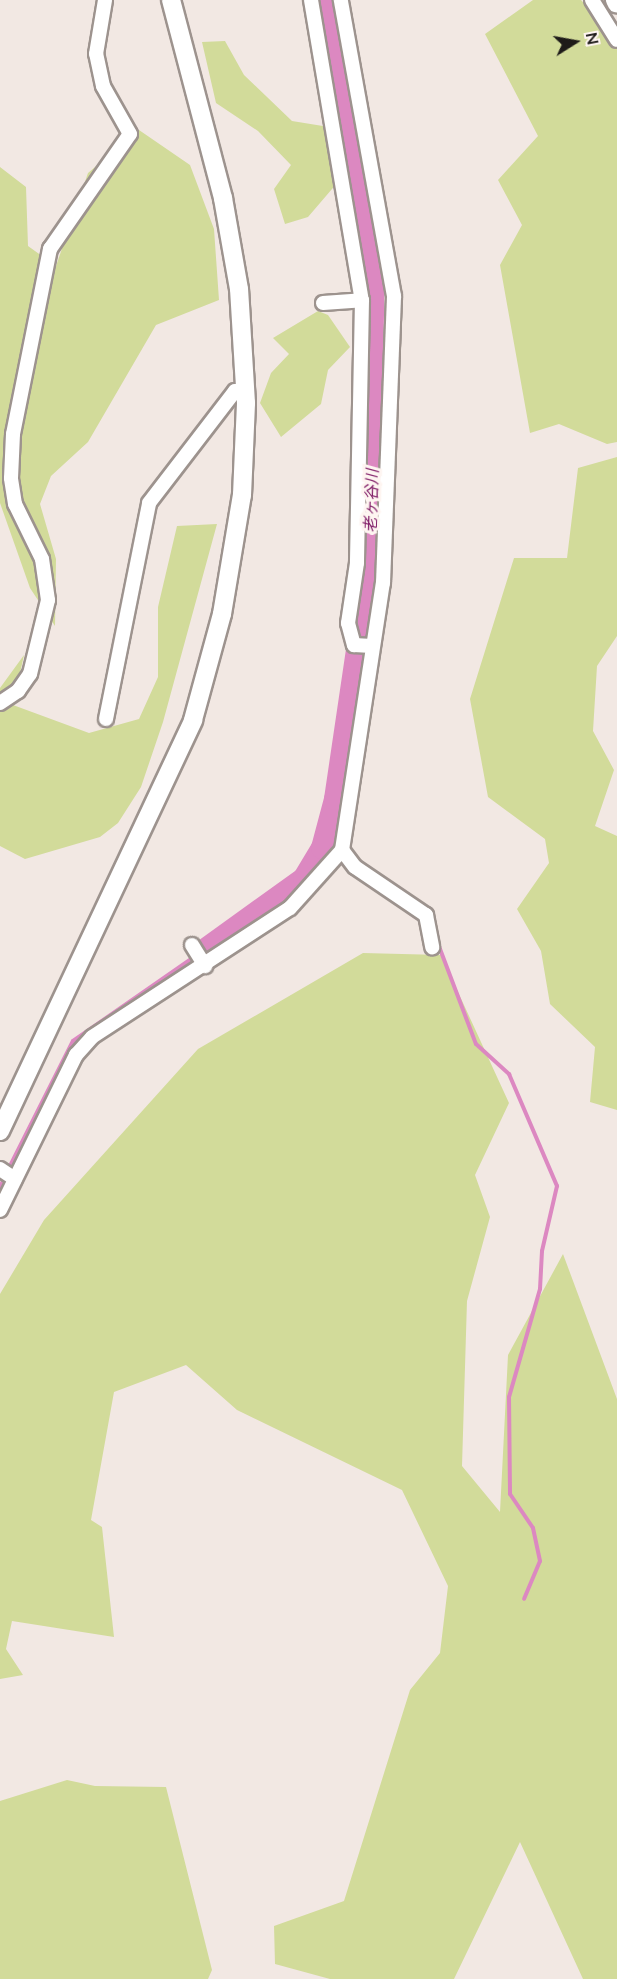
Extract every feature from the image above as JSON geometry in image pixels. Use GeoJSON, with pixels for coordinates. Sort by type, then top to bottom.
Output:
{"type":"FeatureCollection","features":[{"type":"Feature","properties":{"kind":"street"},"geometry":{"type":"LineString","coordinates":[[0,703],[18,692],[30,674],[48,600],[42,559],[15,504],[11,478],[14,434],[50,249],[130,134],[103,86],[96,54],[105,0]]}},
{"type":"Feature","properties":{"kind":"street"},"geometry":{"type":"LineString","coordinates":[[0,1131],[193,720],[222,614],[242,495],[246,391],[239,289],[223,198],[171,0]]}},
{"type":"Feature","properties":{"kind":"street"},"geometry":{"type":"LineString","coordinates":[[311,0],[362,300],[357,563],[350,640],[372,646]]}},
{"type":"Feature","properties":{"kind":"street"},"geometry":{"type":"LineString","coordinates":[[0,1210],[9,1175],[76,1055],[92,1037],[205,966],[290,908],[339,856],[383,583],[394,296],[341,0]]}},
{"type":"Feature","properties":{"kind":"street"},"geometry":{"type":"LineString","coordinates":[[592,0],[617,40]]}},
{"type":"Feature","properties":{"kind":"street"},"geometry":{"type":"LineString","coordinates":[[615,0],[617,4]]}},
{"type":"Feature","properties":{"kind":"street"},"geometry":{"type":"LineString","coordinates":[[323,303],[362,300]]}},
{"type":"Feature","properties":{"kind":"street"},"geometry":{"type":"LineString","coordinates":[[106,719],[149,502],[235,391],[246,391]]}},
{"type":"Feature","properties":{"kind":"street"},"geometry":{"type":"LineString","coordinates":[[339,856],[426,915],[432,947]]}},
{"type":"Feature","properties":{"kind":"street"},"geometry":{"type":"LineString","coordinates":[[192,945],[205,966]]}},
{"type":"Feature","properties":{"kind":"green space"},"geometry":{"type":"Polygon","coordinates":[[[533,0],[581,0],[617,38],[617,442],[607,444],[559,424],[530,433],[500,265],[522,225],[498,180],[538,136],[485,34],[533,0]]]}},
{"type":"Feature","properties":{"kind":"green space"},"geometry":{"type":"Polygon","coordinates":[[[225,41],[244,75],[292,121],[329,127],[338,182],[308,217],[285,224],[274,189],[291,165],[258,131],[216,103],[202,42],[225,41]]]}},
{"type":"Feature","properties":{"kind":"green space"},"geometry":{"type":"Polygon","coordinates":[[[139,130],[190,165],[214,229],[219,300],[156,325],[88,442],[51,476],[40,504],[56,559],[55,626],[30,588],[0,503],[0,167],[26,187],[28,246],[56,266],[88,173],[139,130]]]}},
{"type":"Feature","properties":{"kind":"green space"},"geometry":{"type":"Polygon","coordinates":[[[318,311],[328,315],[350,347],[328,370],[321,404],[281,437],[260,403],[271,373],[289,354],[273,338],[318,311]]]}},
{"type":"Feature","properties":{"kind":"green space"},"geometry":{"type":"Polygon","coordinates":[[[617,457],[617,636],[597,666],[593,731],[614,770],[595,826],[617,836],[617,1110],[590,1102],[595,1047],[550,1004],[541,951],[517,909],[549,863],[545,839],[488,797],[470,699],[514,558],[567,558],[578,468],[617,457]]]}},
{"type":"Feature","properties":{"kind":"green space"},"geometry":{"type":"Polygon","coordinates":[[[217,524],[163,722],[141,787],[118,823],[100,837],[25,859],[0,846],[0,688],[24,655],[13,705],[89,733],[139,719],[158,677],[158,607],[177,526],[217,524]]]}},
{"type":"Feature","properties":{"kind":"green space"},"geometry":{"type":"Polygon","coordinates":[[[363,953],[441,955],[509,1103],[475,1175],[490,1217],[467,1301],[462,1466],[500,1512],[508,1355],[563,1254],[617,1399],[617,1979],[583,1979],[520,1842],[454,1979],[330,1979],[275,1964],[274,1926],[344,1901],[410,1690],[440,1653],[448,1586],[402,1490],[237,1410],[186,1365],[114,1392],[91,1520],[102,1527],[114,1637],[12,1621],[6,1649],[23,1675],[0,1679],[0,1294],[44,1220],[198,1049],[363,953]]]}},
{"type":"Feature","properties":{"kind":"green space"},"geometry":{"type":"Polygon","coordinates":[[[67,1780],[95,1786],[166,1787],[212,1970],[208,1979],[0,1979],[0,1801],[67,1780]]]}},
{"type":"Feature","properties":{"kind":"waterway","name":"老ヶ谷川"},"geometry":{"type":"LineString","coordinates":[[207,948],[304,878],[322,848],[335,799],[368,575],[374,259],[327,0]]}},
{"type":"Feature","properties":{"kind":"waterway"},"geometry":{"type":"LineString","coordinates":[[322,848],[347,867]]}},
{"type":"Feature","properties":{"kind":"waterway"},"geometry":{"type":"LineString","coordinates":[[395,902],[416,917]]}},
{"type":"Feature","properties":{"kind":"waterway"},"geometry":{"type":"LineString","coordinates":[[437,941],[476,1044],[509,1074],[557,1186],[542,1251],[540,1289],[509,1397],[510,1494],[533,1528],[540,1561],[524,1599]]}},
{"type":"Feature","properties":{"kind":"waterway"},"geometry":{"type":"LineString","coordinates":[[8,1170],[73,1041],[194,957]]}},
{"type":"Feature","properties":{"kind":"waterway"},"geometry":{"type":"LineString","coordinates":[[0,1187],[5,1177]]}}]}
